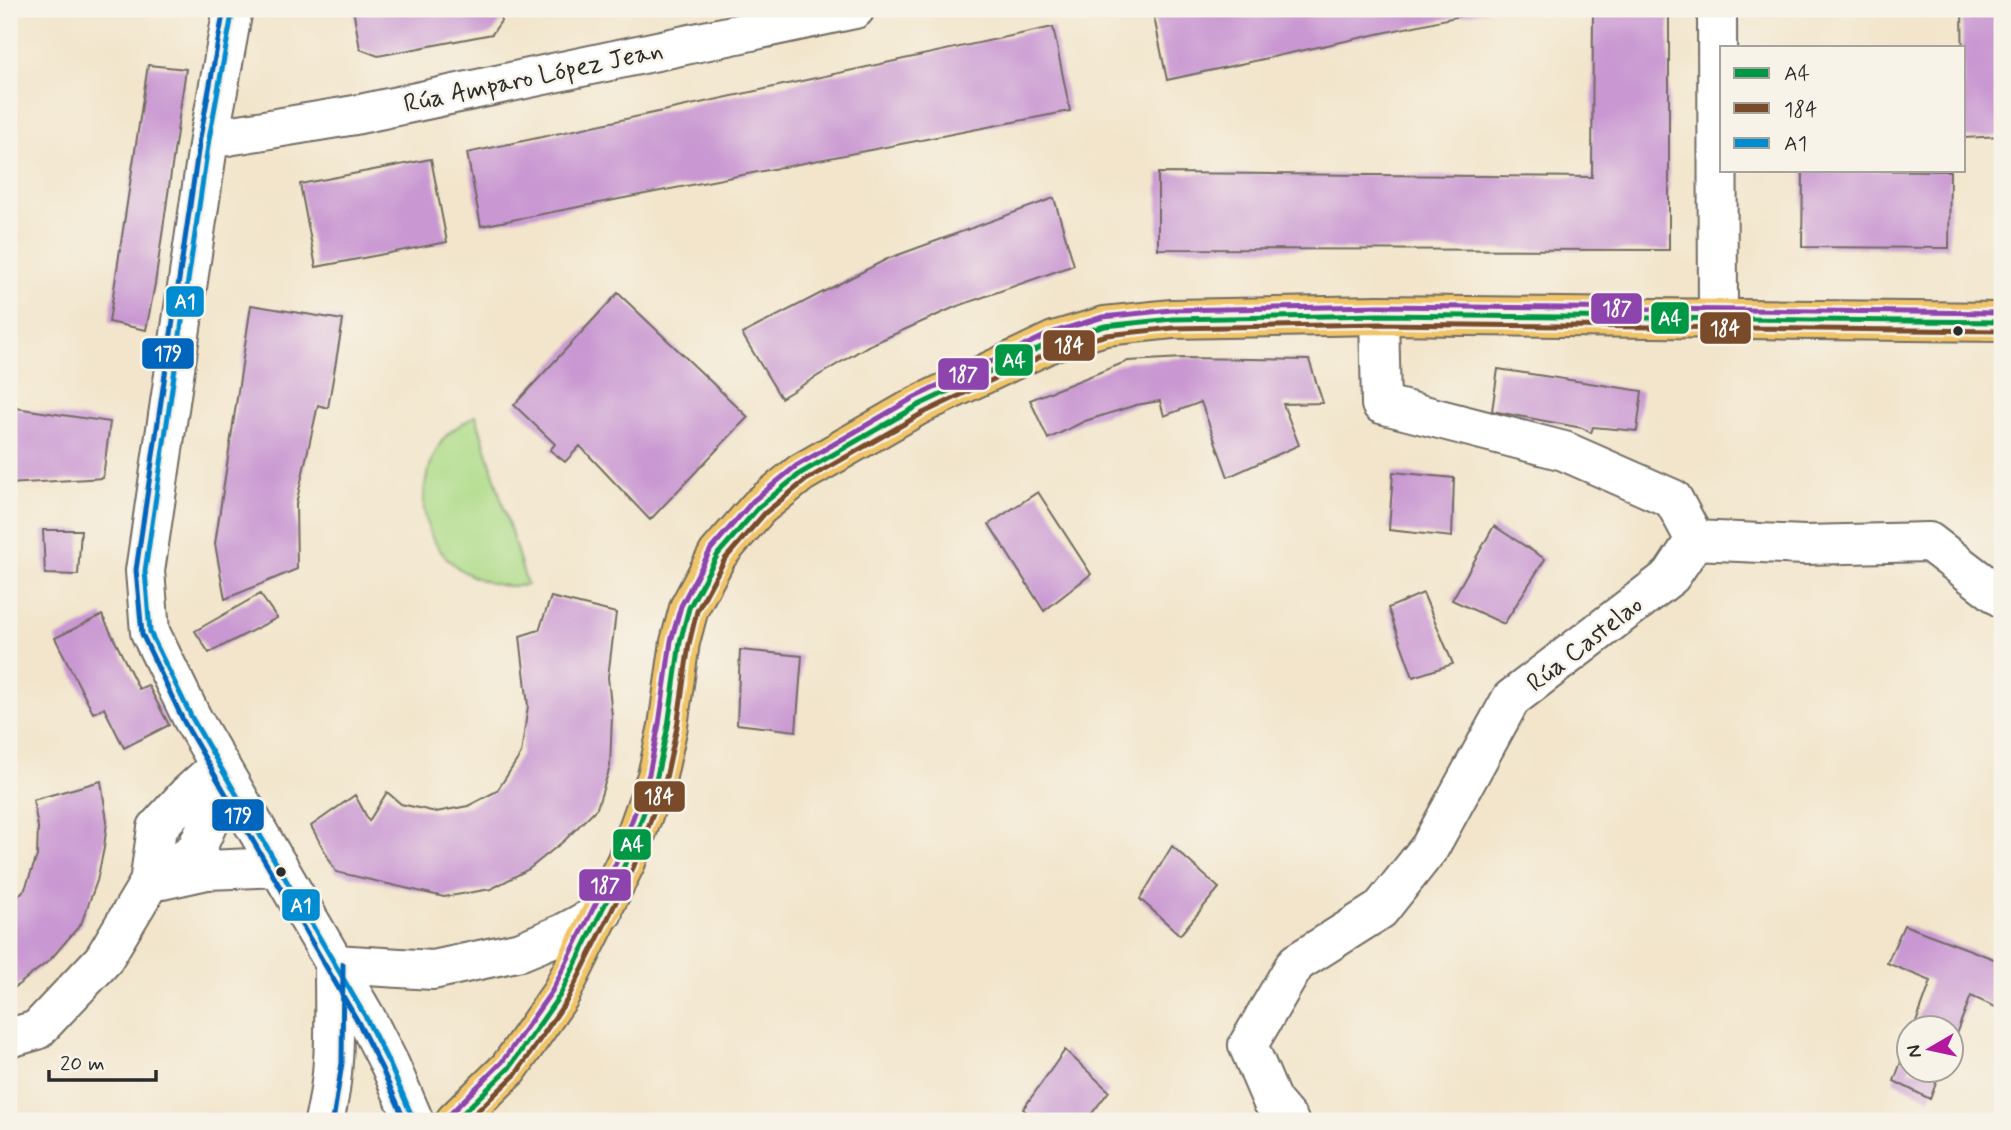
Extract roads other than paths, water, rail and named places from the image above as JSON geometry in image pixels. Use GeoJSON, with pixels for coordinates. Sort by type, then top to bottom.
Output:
{"type":"FeatureCollection","features":[{"type":"Feature","properties":{"kind":"highway"},"geometry":{"type":"LineString","coordinates":[[455,1121],[509,1068],[560,995],[603,912],[630,852],[657,776],[670,714],[680,642],[690,608],[718,554],[760,507],[801,473],[919,405],[1054,341],[1105,326],[1172,319],[1379,315],[2002,322]]}},
{"type":"Feature","properties":{"kind":"street"},"geometry":{"type":"LineString","coordinates":[[233,9],[209,139],[145,571],[150,632],[192,718],[365,1016],[414,1121]]}},
{"type":"Feature","properties":{"kind":"street","name":"Rúa Amparo López Jean"},"geometry":{"type":"LineString","coordinates":[[209,139],[355,115],[855,9]]}},
{"type":"Feature","properties":{"kind":"street"},"geometry":{"type":"LineString","coordinates":[[1717,9],[1718,320]]}},
{"type":"Feature","properties":{"kind":"street"},"geometry":{"type":"LineString","coordinates":[[1379,315],[1381,404],[1564,451],[1673,499],[1695,540],[1805,545],[1929,542],[2002,598]]}},
{"type":"Feature","properties":{"kind":"street","name":"Rúa Castelao"},"geometry":{"type":"LineString","coordinates":[[1273,1115],[1248,1045],[1296,963],[1380,910],[1430,847],[1511,699],[1671,576],[1695,540]]}},
{"type":"Feature","properties":{"kind":"street"},"geometry":{"type":"LineString","coordinates":[[9,1038],[37,1030],[103,960],[149,883],[196,850],[208,823],[220,765]]}},
{"type":"Feature","properties":{"kind":"street"},"geometry":{"type":"LineString","coordinates":[[149,883],[207,870],[279,867]]}},
{"type":"Feature","properties":{"kind":"street"},"geometry":{"type":"LineString","coordinates":[[334,964],[433,970],[521,951],[564,933],[603,912]]}},
{"type":"Feature","properties":{"kind":"street"},"geometry":{"type":"LineString","coordinates":[[324,1121],[330,1096],[334,1055],[334,964]]}}]}
